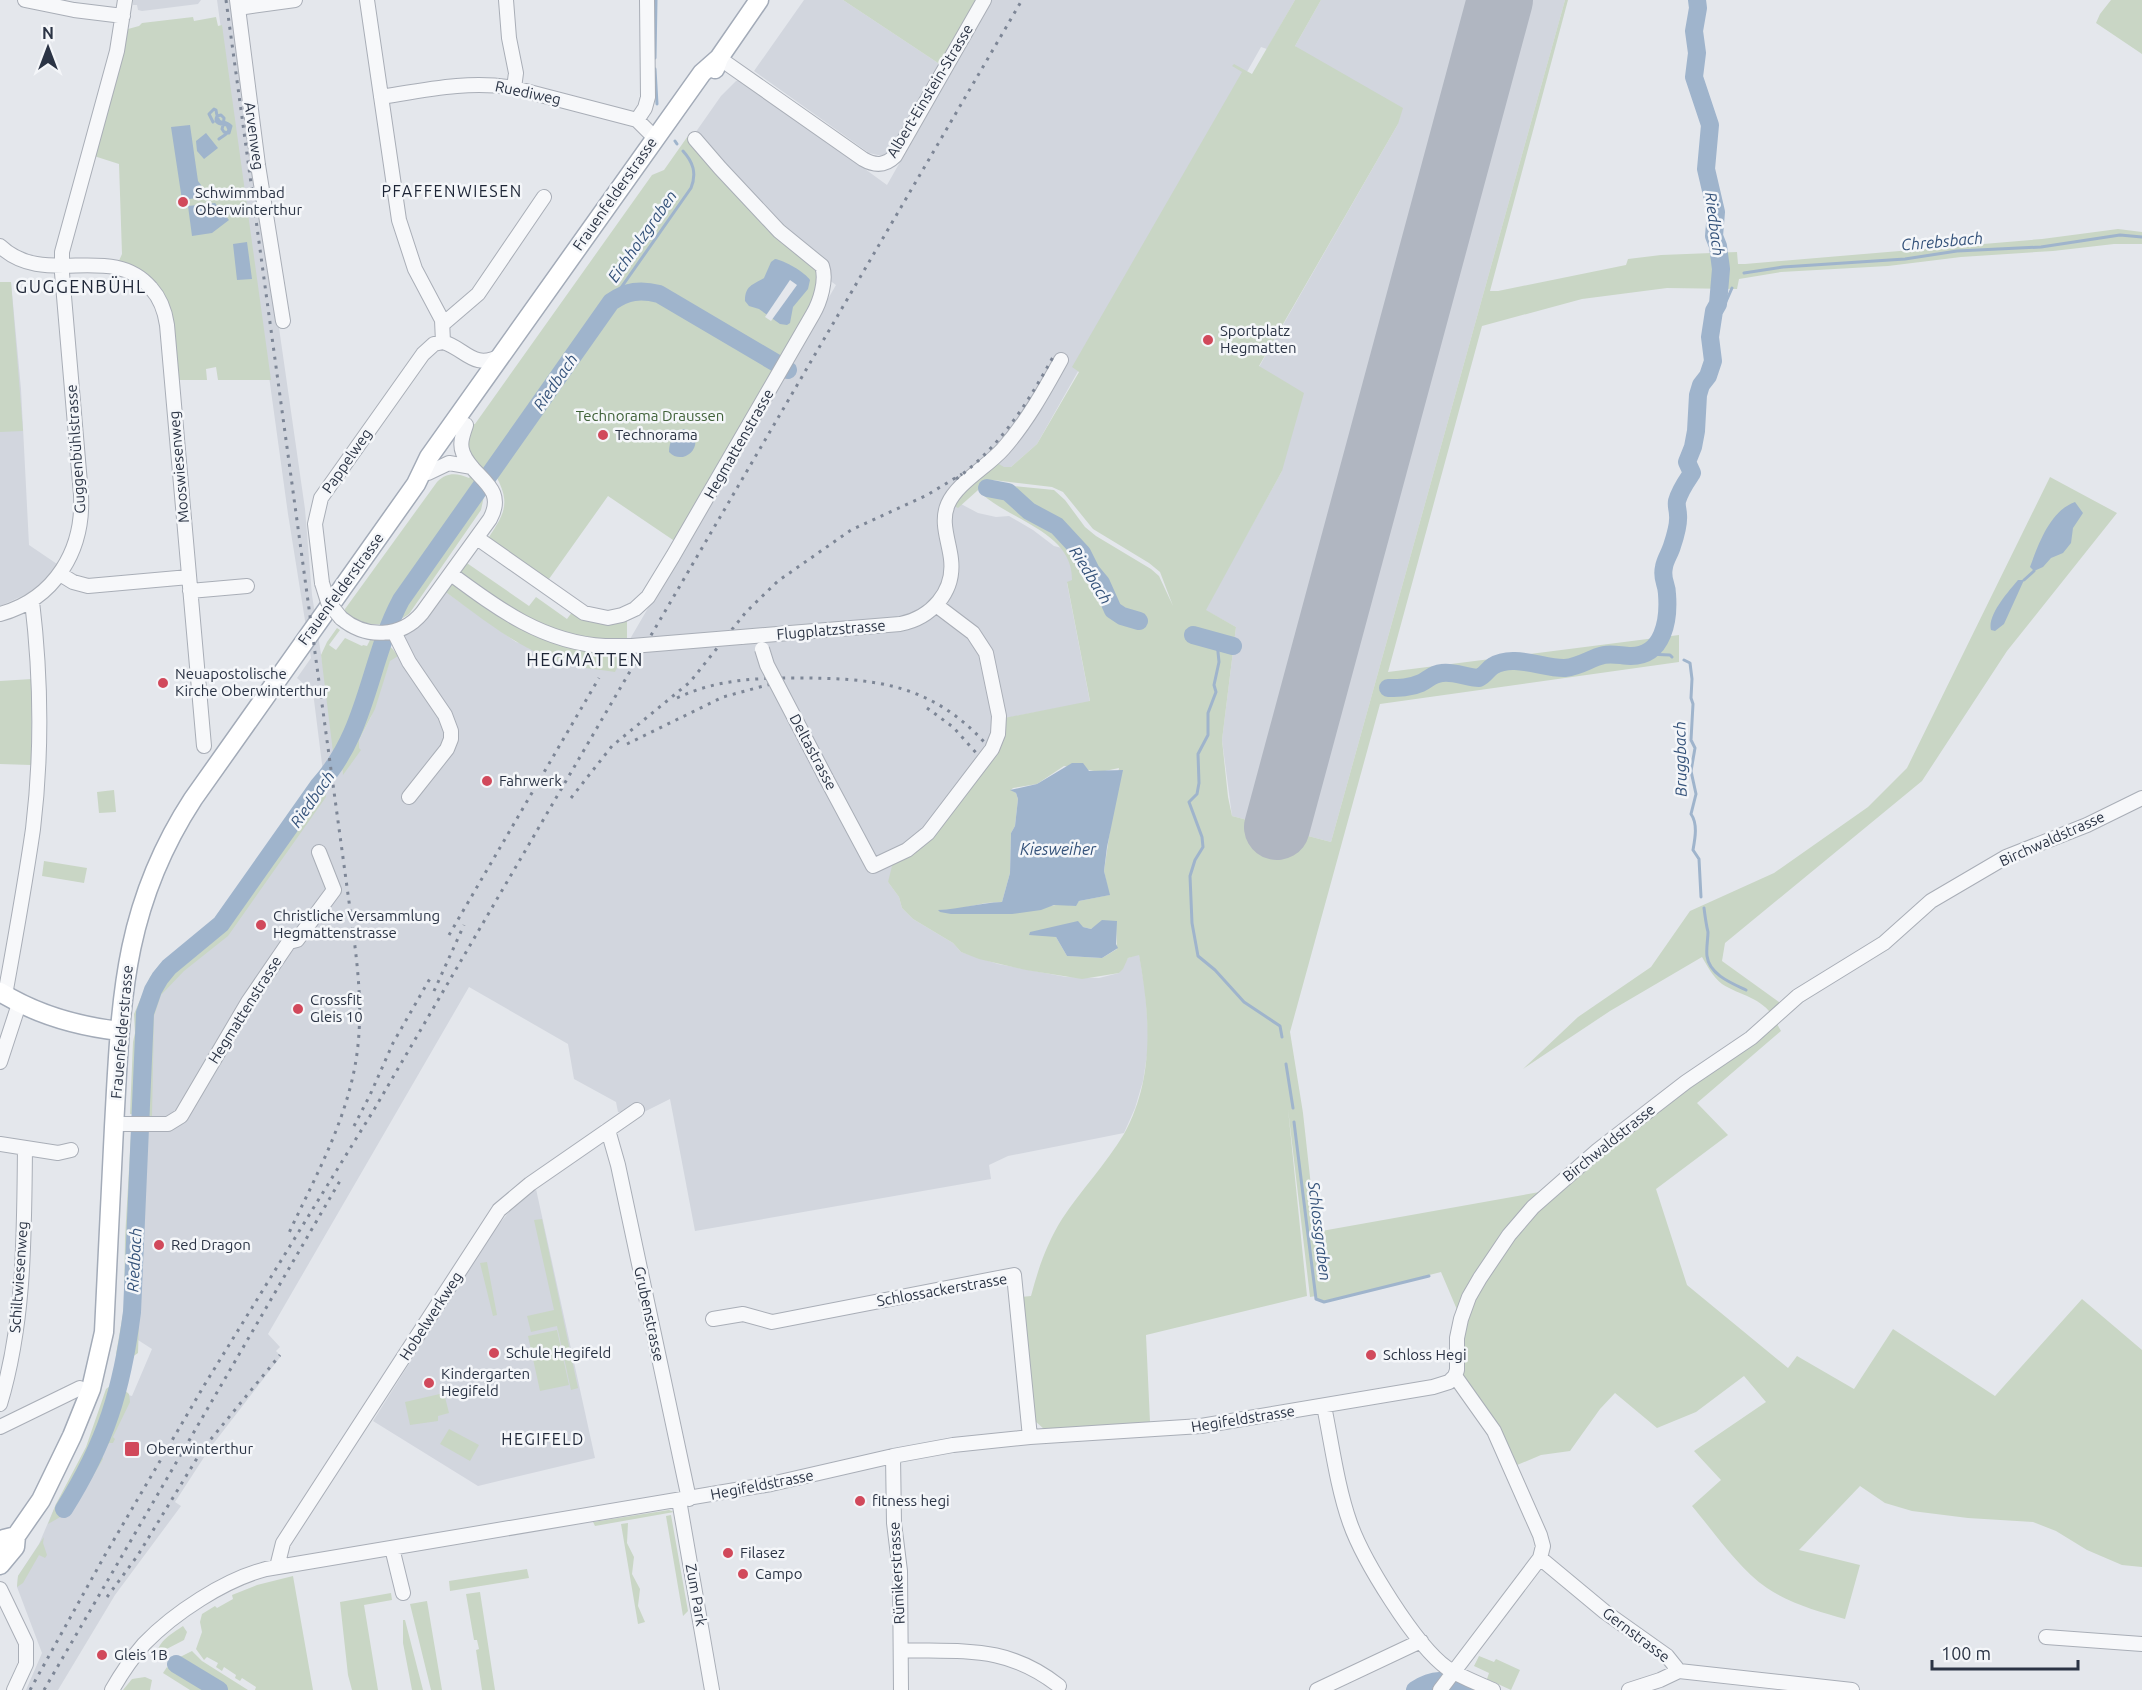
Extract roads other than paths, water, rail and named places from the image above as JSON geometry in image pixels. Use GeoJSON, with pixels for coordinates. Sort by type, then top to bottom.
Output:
{"type":"FeatureCollection","features":[{"type":"Feature","properties":{"kind":"main road","name":"Frauenfelderstrasse"},"geometry":{"type":"LineString","coordinates":[[0,1565],[15,1547],[8,1540],[41,1500],[72,1436],[97,1368],[104,1332],[123,1124],[119,1031],[126,969],[136,921],[152,876],[179,821],[422,479],[466,425],[708,82],[719,58],[759,0]]}},
{"type":"Feature","properties":{"kind":"main road","name":"Frauenfelderstrasse"},"geometry":{"type":"LineString","coordinates":[[422,479],[429,457],[500,356],[703,71],[719,58]]}},
{"type":"Feature","properties":{"kind":"main road"},"geometry":{"type":"LineString","coordinates":[[8,997],[75,1024],[119,1031]]}},
{"type":"Feature","properties":{"kind":"street"},"geometry":{"type":"LineString","coordinates":[[25,0],[91,13],[123,16]]}},
{"type":"Feature","properties":{"kind":"street","name":"Guggenbühlstrasse"},"geometry":{"type":"LineString","coordinates":[[32,601],[60,574],[76,542],[82,511],[62,267],[64,244],[117,51],[125,0]]}},
{"type":"Feature","properties":{"kind":"street","name":"Arvenweg"},"geometry":{"type":"LineString","coordinates":[[283,321],[258,165],[237,4],[295,0]]}},
{"type":"Feature","properties":{"kind":"street"},"geometry":{"type":"LineString","coordinates":[[368,0],[403,234],[419,277],[443,324],[443,342],[470,358],[482,361],[500,356]]}},
{"type":"Feature","properties":{"kind":"street"},"geometry":{"type":"LineString","coordinates":[[506,0],[509,38],[516,73],[514,88]]}},
{"type":"Feature","properties":{"kind":"street"},"geometry":{"type":"LineString","coordinates":[[647,0],[648,97],[645,108],[637,120],[655,138]]}},
{"type":"Feature","properties":{"kind":"street","name":"Albert-Einstein-Strasse"},"geometry":{"type":"LineString","coordinates":[[719,58],[863,159],[873,164],[882,164],[891,161],[895,156],[984,0]]}},
{"type":"Feature","properties":{"kind":"street","name":"Ruediweg"},"geometry":{"type":"LineString","coordinates":[[381,96],[468,85],[495,85],[637,120]]}},
{"type":"Feature","properties":{"kind":"street","name":"Hegmattenstrasse"},"geometry":{"type":"LineString","coordinates":[[477,538],[584,613],[608,618],[631,611],[651,593],[817,308],[823,279],[822,266],[779,231],[695,139]]}},
{"type":"Feature","properties":{"kind":"street"},"geometry":{"type":"LineString","coordinates":[[443,324],[478,294],[544,196]]}},
{"type":"Feature","properties":{"kind":"street","name":"Mooswiesenweg"},"geometry":{"type":"LineString","coordinates":[[0,246],[22,262],[62,267],[102,265],[124,269],[147,283],[163,308],[167,326],[204,747]]}},
{"type":"Feature","properties":{"kind":"street","name":"Pappelweg"},"geometry":{"type":"LineString","coordinates":[[387,632],[358,629],[341,618],[330,605],[322,583],[315,524],[321,498],[423,354],[434,344],[443,342]]}},
{"type":"Feature","properties":{"kind":"street"},"geometry":{"type":"LineString","coordinates":[[470,358],[476,371],[474,394]]}},
{"type":"Feature","properties":{"kind":"street","name":"Flugplatzstrasse"},"geometry":{"type":"LineString","coordinates":[[451,573],[509,616],[535,630],[565,640],[605,646],[741,637],[761,642],[900,624],[918,619],[936,605],[947,589],[952,570],[945,523],[948,503],[959,489],[1004,448],[1020,427],[1061,360]]}},
{"type":"Feature","properties":{"kind":"street"},"geometry":{"type":"LineString","coordinates":[[409,797],[447,749],[451,731],[445,715],[387,632],[409,626],[419,618],[477,538],[494,510],[494,497],[490,488],[463,454],[461,447],[466,425]]}},
{"type":"Feature","properties":{"kind":"street"},"geometry":{"type":"LineString","coordinates":[[422,479],[438,467],[449,463],[476,470]]}},
{"type":"Feature","properties":{"kind":"street"},"geometry":{"type":"LineString","coordinates":[[60,574],[73,582],[88,586],[189,584],[247,586]]}},
{"type":"Feature","properties":{"kind":"street"},"geometry":{"type":"LineString","coordinates":[[0,614],[32,601],[39,692],[38,766],[33,826],[0,1062]]}},
{"type":"Feature","properties":{"kind":"street","name":"Deltastrasse"},"geometry":{"type":"LineString","coordinates":[[761,642],[767,665],[873,866],[907,850],[928,833],[987,756],[998,734],[998,710],[984,648],[973,633],[936,605]]}},
{"type":"Feature","properties":{"kind":"street","name":"Birchwaldstrasse"},"geometry":{"type":"LineString","coordinates":[[1455,1376],[1457,1338],[1461,1319],[1469,1297],[1480,1278],[1509,1235],[1533,1207],[1598,1150],[1686,1082],[1751,1038],[1798,996],[1884,943],[1931,901],[2006,857],[2087,825],[2142,798]]}},
{"type":"Feature","properties":{"kind":"street","name":"Hegmattenstrasse"},"geometry":{"type":"LineString","coordinates":[[123,1124],[168,1124],[180,1116],[244,1007],[271,967],[289,942],[297,940],[334,890],[319,852]]}},
{"type":"Feature","properties":{"kind":"street","name":"Hobelwerkweg"},"geometry":{"type":"LineString","coordinates":[[277,1567],[283,1543],[441,1300],[479,1237],[499,1210],[530,1184],[637,1110]]}},
{"type":"Feature","properties":{"kind":"street","name":"Grubenstrasse"},"geometry":{"type":"LineString","coordinates":[[608,1130],[615,1155],[684,1499]]}},
{"type":"Feature","properties":{"kind":"street"},"geometry":{"type":"LineString","coordinates":[[0,1144],[58,1154],[71,1150]]}},
{"type":"Feature","properties":{"kind":"street","name":"Schiltwiesenweg"},"geometry":{"type":"LineString","coordinates":[[0,1404],[19,1311],[23,1257],[25,1148]]}},
{"type":"Feature","properties":{"kind":"street","name":"Schlossackerstrasse"},"geometry":{"type":"LineString","coordinates":[[713,1319],[743,1314],[772,1322],[1014,1275],[1030,1437]]}},
{"type":"Feature","properties":{"kind":"street"},"geometry":{"type":"LineString","coordinates":[[1446,1684],[1540,1558],[1543,1546],[1494,1431],[1455,1376]]}},
{"type":"Feature","properties":{"kind":"street","name":"Hegifeldstrasse"},"geometry":{"type":"LineString","coordinates":[[112,1690],[144,1644],[168,1622],[238,1579],[277,1567],[777,1483],[893,1456],[953,1445],[1030,1437],[1201,1426],[1438,1386],[1449,1382],[1455,1376]]}},
{"type":"Feature","properties":{"kind":"street"},"geometry":{"type":"LineString","coordinates":[[0,1427],[80,1388]]}},
{"type":"Feature","properties":{"kind":"street"},"geometry":{"type":"LineString","coordinates":[[1324,1406],[1353,1530],[1368,1561],[1397,1609],[1421,1641],[1441,1662],[1446,1684]]}},
{"type":"Feature","properties":{"kind":"street","name":"Rümikerstrasse"},"geometry":{"type":"LineString","coordinates":[[893,1456],[894,1522],[900,1570],[901,1690]]}},
{"type":"Feature","properties":{"kind":"street","name":"Zum Park"},"geometry":{"type":"LineString","coordinates":[[684,1499],[712,1690]]}},
{"type":"Feature","properties":{"kind":"street"},"geometry":{"type":"LineString","coordinates":[[392,1548],[403,1593]]}},
{"type":"Feature","properties":{"kind":"street","name":"Gernstrasse"},"geometry":{"type":"LineString","coordinates":[[1540,1558],[1605,1612],[1668,1656],[1679,1671],[1754,1685],[1852,1690]]}},
{"type":"Feature","properties":{"kind":"street"},"geometry":{"type":"LineString","coordinates":[[0,1589],[26,1643],[26,1664],[14,1690]]}},
{"type":"Feature","properties":{"kind":"street"},"geometry":{"type":"LineString","coordinates":[[2046,1637],[2142,1644]]}},
{"type":"Feature","properties":{"kind":"street"},"geometry":{"type":"LineString","coordinates":[[1317,1690],[1421,1641]]}},
{"type":"Feature","properties":{"kind":"street"},"geometry":{"type":"LineString","coordinates":[[901,1650],[978,1652],[1005,1657],[1034,1668],[1059,1686]]}},
{"type":"Feature","properties":{"kind":"street"},"geometry":{"type":"LineString","coordinates":[[1629,1690],[1679,1671]]}},
{"type":"Feature","properties":{"kind":"street"},"geometry":{"type":"LineString","coordinates":[[1446,1684],[1492,1690]]}},
{"type":"Feature","properties":{"kind":"water"},"geometry":{"type":"Polygon","coordinates":[[[190,125],[198,181],[207,193],[203,197],[182,200],[171,127],[190,125]]]}},
{"type":"Feature","properties":{"kind":"water"},"geometry":{"type":"Polygon","coordinates":[[[206,133],[218,148],[204,159],[197,151],[196,141],[206,133]]]}},
{"type":"Feature","properties":{"kind":"water"},"geometry":{"type":"Polygon","coordinates":[[[215,203],[229,220],[212,233],[192,236],[188,206],[215,203]]]}},
{"type":"Feature","properties":{"kind":"water"},"geometry":{"type":"Polygon","coordinates":[[[247,242],[252,279],[237,280],[233,244],[247,242]]]}},
{"type":"Feature","properties":{"kind":"water"},"geometry":{"type":"Polygon","coordinates":[[[775,259],[794,267],[810,280],[808,289],[793,307],[790,323],[787,325],[780,324],[759,309],[749,306],[745,301],[748,289],[764,278],[771,262],[775,259]]]}},
{"type":"Feature","properties":{"kind":"water"},"geometry":{"type":"Polygon","coordinates":[[[684,429],[694,435],[695,446],[684,457],[674,456],[669,452],[671,441],[677,432],[684,429]]]}},
{"type":"Feature","properties":{"kind":"water"},"geometry":{"type":"Polygon","coordinates":[[[2075,502],[2083,513],[2073,528],[2071,543],[2063,553],[2051,558],[2043,567],[2034,571],[2030,567],[2046,529],[2066,506],[2075,502]]]}},
{"type":"Feature","properties":{"kind":"water"},"geometry":{"type":"Polygon","coordinates":[[[2018,580],[2024,580],[2004,624],[1995,631],[1991,630],[1995,610],[2018,580]]]}},
{"type":"Feature","properties":{"kind":"water","name":"Kiesweiher"},"geometry":{"type":"Polygon","coordinates":[[[1072,763],[1083,763],[1089,771],[1123,770],[1104,871],[1110,895],[1079,901],[1076,906],[1054,905],[1041,910],[1012,914],[940,912],[938,910],[1002,902],[1010,873],[1011,833],[1015,826],[1018,799],[1016,793],[1010,790],[1037,784],[1072,763]]]}},
{"type":"Feature","properties":{"kind":"water"},"geometry":{"type":"Polygon","coordinates":[[[1102,920],[1117,921],[1116,944],[1118,948],[1102,958],[1067,956],[1056,937],[1029,935],[1030,932],[1078,921],[1083,927],[1091,929],[1102,920]]]}},
{"type":"Feature","properties":{"kind":"waterway","name":"Eichholzgraben"},"geometry":{"type":"LineString","coordinates":[[655,58],[656,0]]}},
{"type":"Feature","properties":{"kind":"waterway","name":"Riedbach"},"geometry":{"type":"LineString","coordinates":[[1388,688],[1413,686],[1442,673],[1479,678],[1501,662],[1519,661],[1565,668],[1604,655],[1642,654],[1651,650],[1662,634],[1667,614],[1667,590],[1663,571],[1677,526],[1677,501],[1692,473],[1687,462],[1696,431],[1698,395],[1713,361],[1710,337],[1714,311],[1718,304],[1721,269],[1718,246],[1714,236],[1716,212],[1706,169],[1710,125],[1694,77],[1697,53],[1694,31],[1697,0]]}},
{"type":"Feature","properties":{"kind":"waterway","name":"Eichholzgraben"},"geometry":{"type":"LineString","coordinates":[[655,69],[657,104]]}},
{"type":"Feature","properties":{"kind":"waterway"},"geometry":{"type":"LineString","coordinates":[[213,122],[209,114],[214,109],[216,110],[217,116],[220,121],[221,122],[223,122],[225,123],[228,124],[231,126],[229,133],[224,132],[222,129],[223,125],[223,124],[224,122],[224,118],[221,115],[217,116],[216,121],[219,124],[222,124],[224,125],[227,125],[229,130],[228,132],[227,133],[226,134],[219,139]]}},
{"type":"Feature","properties":{"kind":"waterway","name":"Eichholzgraben"},"geometry":{"type":"LineString","coordinates":[[611,302],[691,188],[694,177],[693,168],[683,151]]}},
{"type":"Feature","properties":{"kind":"waterway","name":"Chrebsbach"},"geometry":{"type":"LineString","coordinates":[[1744,273],[1783,267],[1905,259],[1957,251],[2041,247],[2120,235],[2142,237]]}},
{"type":"Feature","properties":{"kind":"waterway","name":"Chrebsbach"},"geometry":{"type":"LineString","coordinates":[[1712,323],[1721,313],[1732,288]]}},
{"type":"Feature","properties":{"kind":"waterway","name":"Riedbach"},"geometry":{"type":"LineString","coordinates":[[64,1509],[91,1461],[110,1415],[128,1340],[132,1312],[145,1013],[160,978],[169,967],[221,924],[335,764],[358,719],[381,647],[401,600],[611,302],[634,292],[659,294],[788,370]]}},
{"type":"Feature","properties":{"kind":"waterway","name":"Riedbach"},"geometry":{"type":"LineString","coordinates":[[987,488],[1008,492],[1029,511],[1057,526],[1082,553],[1091,571],[1101,583],[1113,610],[1122,616],[1139,621]]}},
{"type":"Feature","properties":{"kind":"waterway"},"geometry":{"type":"LineString","coordinates":[[2024,580],[2034,571]]}},
{"type":"Feature","properties":{"kind":"waterway","name":"Riedbach"},"geometry":{"type":"LineString","coordinates":[[1193,635],[1233,646]]}},
{"type":"Feature","properties":{"kind":"waterway"},"geometry":{"type":"LineString","coordinates":[[1217,642],[1219,662],[1214,685],[1216,692],[1208,713],[1208,735],[1198,754],[1197,794],[1189,802],[1202,837],[1203,847],[1195,860],[1190,876],[1192,923],[1198,956],[1215,970],[1244,1002],[1280,1026],[1282,1037]]}},
{"type":"Feature","properties":{"kind":"waterway","name":"Bruggbach"},"geometry":{"type":"LineString","coordinates":[[1646,654],[1672,657]]}},
{"type":"Feature","properties":{"kind":"waterway","name":"Bruggbach"},"geometry":{"type":"LineString","coordinates":[[1684,660],[1690,663],[1692,679],[1691,740],[1695,748],[1691,771],[1696,794],[1691,814],[1695,827],[1693,850],[1699,859],[1701,897]]}},
{"type":"Feature","properties":{"kind":"waterway","name":"Bruggbach"},"geometry":{"type":"LineString","coordinates":[[1704,908],[1708,932],[1707,953],[1712,968],[1722,977],[1746,990]]}},
{"type":"Feature","properties":{"kind":"waterway","name":"Schlossgraben"},"geometry":{"type":"LineString","coordinates":[[1286,1064],[1293,1108]]}},
{"type":"Feature","properties":{"kind":"waterway","name":"Schlossgraben"},"geometry":{"type":"LineString","coordinates":[[1294,1122],[1316,1299],[1324,1302],[1429,1276]]}},
{"type":"Feature","properties":{"kind":"waterway"},"geometry":{"type":"LineString","coordinates":[[176,1664],[219,1690]]}},
{"type":"Feature","properties":{"kind":"waterway"},"geometry":{"type":"LineString","coordinates":[[1415,1690],[1435,1681],[1453,1684],[1467,1690]]}},
{"type":"Feature","properties":{"kind":"railway"},"geometry":{"type":"LineString","coordinates":[[226,0],[359,988],[358,1045],[348,1095],[331,1144],[287,1237]]}},
{"type":"Feature","properties":{"kind":"railway"},"geometry":{"type":"LineString","coordinates":[[30,1690],[105,1555],[205,1384],[375,1108],[1022,0]]}},
{"type":"Feature","properties":{"kind":"railway"},"geometry":{"type":"LineString","coordinates":[[956,479],[986,453],[1011,424],[1053,357]]}},
{"type":"Feature","properties":{"kind":"railway"},"geometry":{"type":"LineString","coordinates":[[571,798],[612,746],[690,682],[746,612],[778,581],[851,530],[927,495],[962,474]]}},
{"type":"Feature","properties":{"kind":"railway"},"geometry":{"type":"LineString","coordinates":[[449,935],[599,678]]}},
{"type":"Feature","properties":{"kind":"railway"},"geometry":{"type":"LineString","coordinates":[[677,698],[706,687],[749,680],[822,678],[874,683],[921,696],[965,723],[986,744]]}},
{"type":"Feature","properties":{"kind":"railway"},"geometry":{"type":"LineString","coordinates":[[627,744],[723,697],[771,684]]}},
{"type":"Feature","properties":{"kind":"railway"},"geometry":{"type":"LineString","coordinates":[[927,708],[953,727],[979,756]]}},
{"type":"Feature","properties":{"kind":"railway"},"geometry":{"type":"LineString","coordinates":[[434,991],[464,925]]}},
{"type":"Feature","properties":{"kind":"railway"},"geometry":{"type":"LineString","coordinates":[[354,1126],[393,1043],[432,975]]}},
{"type":"Feature","properties":{"kind":"railway"},"geometry":{"type":"LineString","coordinates":[[44,1690],[341,1179]]}},
{"type":"Feature","properties":{"kind":"railway"},"geometry":{"type":"LineString","coordinates":[[107,1597],[138,1555],[202,1450],[280,1355]]}},
{"type":"Feature","properties":{"kind":"place","name":"Schwimmbad Oberwinterthur"},"geometry":{"type":"Point","coordinates":[183,202]}},
{"type":"Feature","properties":{"kind":"place","name":"Sportplatz Hegmatten"},"geometry":{"type":"Point","coordinates":[1208,340]}},
{"type":"Feature","properties":{"kind":"place","name":"Technorama"},"geometry":{"type":"Point","coordinates":[603,435]}},
{"type":"Feature","properties":{"kind":"place","name":"Neuapostolische Kirche Oberwinterthur"},"geometry":{"type":"Point","coordinates":[163,683]}},
{"type":"Feature","properties":{"kind":"place","name":"Fahrwerk"},"geometry":{"type":"Point","coordinates":[487,781]}},
{"type":"Feature","properties":{"kind":"place","name":"Christliche Versammlung Hegmattenstrasse"},"geometry":{"type":"Point","coordinates":[261,925]}},
{"type":"Feature","properties":{"kind":"place","name":"Crossfit Gleis 10"},"geometry":{"type":"Point","coordinates":[298,1009]}},
{"type":"Feature","properties":{"kind":"place","name":"Red Dragon"},"geometry":{"type":"Point","coordinates":[159,1245]}},
{"type":"Feature","properties":{"kind":"place","name":"Schule Hegifeld"},"geometry":{"type":"Point","coordinates":[494,1353]}},
{"type":"Feature","properties":{"kind":"place","name":"Schloss Hegi"},"geometry":{"type":"Point","coordinates":[1371,1355]}},
{"type":"Feature","properties":{"kind":"place","name":"Kindergarten Hegifeld"},"geometry":{"type":"Point","coordinates":[429,1383]}},
{"type":"Feature","properties":{"kind":"place","name":"Oberwinterthur"},"geometry":{"type":"Point","coordinates":[132,1449]}},
{"type":"Feature","properties":{"kind":"place","name":"fitness hegi"},"geometry":{"type":"Point","coordinates":[860,1501]}},
{"type":"Feature","properties":{"kind":"place","name":"Filasez"},"geometry":{"type":"Point","coordinates":[728,1553]}},
{"type":"Feature","properties":{"kind":"place","name":"Campo"},"geometry":{"type":"Point","coordinates":[743,1574]}},
{"type":"Feature","properties":{"kind":"place","name":"Gleis 1B"},"geometry":{"type":"Point","coordinates":[102,1655]}},
{"type":"Feature","properties":{"kind":"district","name":"PFAFFENWIESEN"},"geometry":{"type":"Point","coordinates":[452,191]}},
{"type":"Feature","properties":{"kind":"district","name":"GUGGENBÜHL"},"geometry":{"type":"Point","coordinates":[81,287]}},
{"type":"Feature","properties":{"kind":"district","name":"HEGMATTEN"},"geometry":{"type":"Point","coordinates":[585,660]}},
{"type":"Feature","properties":{"kind":"district","name":"HEGIFELD"},"geometry":{"type":"Point","coordinates":[543,1439]}},
{"type":"Feature","properties":{"kind":"park label","name":"Technorama Draussen"},"geometry":{"type":"Point","coordinates":[650,416]}}]}
